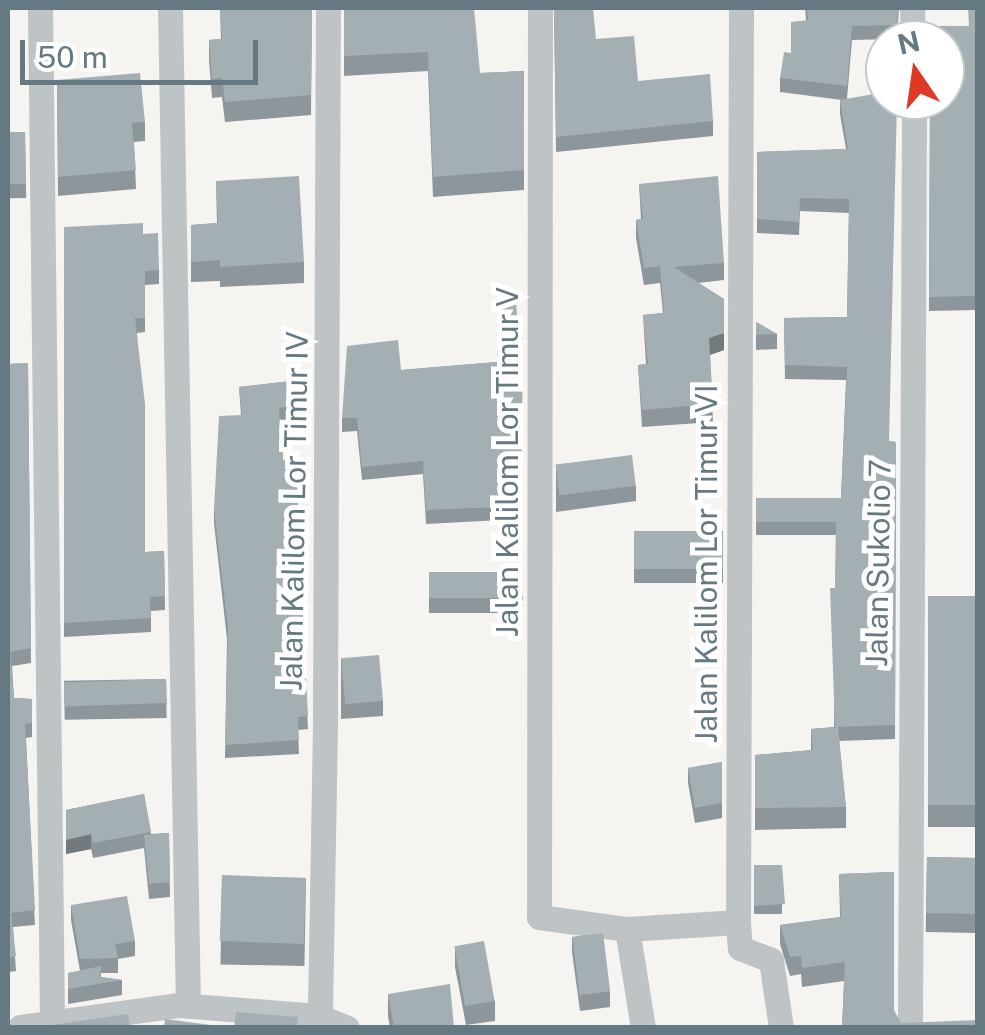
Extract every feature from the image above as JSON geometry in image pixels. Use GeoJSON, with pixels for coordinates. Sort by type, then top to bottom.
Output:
{"type":"FeatureCollection","features":[{"type":"Feature","properties":{"kind":"street"},"geometry":{"type":"LineString","coordinates":[[40,8],[52,1021]]}},
{"type":"Feature","properties":{"kind":"street"},"geometry":{"type":"LineString","coordinates":[[170,8],[188,1006]]}},
{"type":"Feature","properties":{"kind":"street","name":"Jalan Kalilom Lor Timur IV"},"geometry":{"type":"LineString","coordinates":[[316,1022],[328,8]]}},
{"type":"Feature","properties":{"kind":"street","name":"Jalan Kalilom Lor Timur V"},"geometry":{"type":"LineString","coordinates":[[540,8],[539,917],[627,929]]}},
{"type":"Feature","properties":{"kind":"street","name":"Jalan Kalilom Lor Timur VI"},"geometry":{"type":"LineString","coordinates":[[738,922],[741,8]]}},
{"type":"Feature","properties":{"kind":"street","name":"Jalan Sukolio 7"},"geometry":{"type":"LineString","coordinates":[[910,1028],[914,120]]}},
{"type":"Feature","properties":{"kind":"street"},"geometry":{"type":"LineString","coordinates":[[643,1028],[627,929],[738,922],[740,948],[771,960],[781,1028]]}},
{"type":"Feature","properties":{"kind":"street"},"geometry":{"type":"LineString","coordinates":[[20,1028],[52,1021],[130,1020],[188,1006],[233,1018],[316,1022],[347,1028]]}},
{"type":"Feature","properties":{"kind":"building"},"geometry":{"type":"Polygon","coordinates":[[[220,8],[312,8],[311,95],[225,102],[222,78],[212,79],[209,40],[222,39],[220,8]]]}},
{"type":"Feature","properties":{"kind":"building"},"geometry":{"type":"Polygon","coordinates":[[[344,8],[474,8],[480,73],[524,71],[524,170],[433,177],[428,52],[344,56],[344,8]]]}},
{"type":"Feature","properties":{"kind":"building"},"geometry":{"type":"Polygon","coordinates":[[[554,8],[593,8],[596,39],[634,36],[638,81],[710,74],[713,121],[556,137],[554,8]]]}},
{"type":"Feature","properties":{"kind":"building"},"geometry":{"type":"Polygon","coordinates":[[[807,8],[898,8],[897,20],[865,20],[865,26],[852,26],[847,86],[780,78],[784,52],[791,53],[791,22],[808,20],[807,8]]]}},
{"type":"Feature","properties":{"kind":"building"},"geometry":{"type":"Polygon","coordinates":[[[968,8],[978,8],[978,296],[929,297],[930,120],[965,120],[965,26],[969,26],[968,8]]]}},
{"type":"Feature","properties":{"kind":"building"},"geometry":{"type":"Polygon","coordinates":[[[140,73],[145,122],[132,123],[136,170],[58,177],[57,80],[140,73]]]}},
{"type":"Feature","properties":{"kind":"building"},"geometry":{"type":"Polygon","coordinates":[[[865,96],[865,120],[897,120],[889,441],[896,442],[895,725],[835,727],[830,588],[835,588],[836,522],[756,522],[756,498],[841,498],[847,367],[785,365],[784,318],[847,317],[849,199],[800,198],[799,222],[757,219],[757,152],[848,149],[840,100],[865,96]]]}},
{"type":"Feature","properties":{"kind":"building"},"geometry":{"type":"Polygon","coordinates":[[[8,132],[25,132],[26,184],[9,184],[8,132]]]}},
{"type":"Feature","properties":{"kind":"building"},"geometry":{"type":"Polygon","coordinates":[[[299,176],[304,262],[220,267],[220,260],[191,262],[191,225],[218,223],[216,181],[299,176]]]}},
{"type":"Feature","properties":{"kind":"building"},"geometry":{"type":"Polygon","coordinates":[[[718,176],[724,263],[674,267],[724,299],[724,333],[709,338],[713,404],[642,410],[638,365],[648,364],[643,315],[664,313],[660,266],[644,268],[636,220],[643,219],[639,184],[718,176]]]}},
{"type":"Feature","properties":{"kind":"building"},"geometry":{"type":"Polygon","coordinates":[[[143,223],[143,234],[158,233],[159,270],[145,271],[145,318],[135,318],[145,404],[145,552],[164,551],[165,596],[150,597],[151,618],[64,623],[64,227],[143,223]]]}},
{"type":"Feature","properties":{"kind":"building"},"geometry":{"type":"Polygon","coordinates":[[[500,302],[516,302],[517,316],[523,317],[521,506],[426,510],[423,461],[362,467],[357,418],[342,418],[347,346],[398,340],[401,370],[497,362],[500,302]]]}},
{"type":"Feature","properties":{"kind":"building"},"geometry":{"type":"Polygon","coordinates":[[[756,322],[777,334],[756,335],[756,322]]]}},
{"type":"Feature","properties":{"kind":"building"},"geometry":{"type":"Polygon","coordinates":[[[28,363],[31,648],[10,652],[14,698],[32,699],[32,723],[25,724],[35,910],[11,913],[16,956],[8,958],[8,364],[28,363]]]}},
{"type":"Feature","properties":{"kind":"building"},"geometry":{"type":"Polygon","coordinates":[[[310,379],[310,404],[279,408],[283,460],[296,460],[298,506],[309,505],[302,600],[308,716],[298,717],[299,740],[225,745],[228,628],[214,509],[219,416],[242,415],[239,387],[310,379]]]}},
{"type":"Feature","properties":{"kind":"building"},"geometry":{"type":"Polygon","coordinates":[[[632,455],[636,486],[559,495],[556,464],[632,455]]]}},
{"type":"Feature","properties":{"kind":"building"},"geometry":{"type":"Polygon","coordinates":[[[634,531],[723,531],[723,569],[634,569],[634,531]]]}},
{"type":"Feature","properties":{"kind":"building"},"geometry":{"type":"Polygon","coordinates":[[[429,572],[523,572],[523,598],[429,598],[429,572]]]}},
{"type":"Feature","properties":{"kind":"building"},"geometry":{"type":"Polygon","coordinates":[[[928,596],[978,596],[978,805],[928,805],[928,596]]]}},
{"type":"Feature","properties":{"kind":"building"},"geometry":{"type":"Polygon","coordinates":[[[379,655],[383,701],[345,704],[341,658],[379,655]]]}},
{"type":"Feature","properties":{"kind":"building"},"geometry":{"type":"Polygon","coordinates":[[[166,679],[167,703],[65,707],[64,683],[166,679]]]}},
{"type":"Feature","properties":{"kind":"building"},"geometry":{"type":"Polygon","coordinates":[[[838,727],[846,807],[755,808],[755,755],[813,750],[811,729],[838,727]]]}},
{"type":"Feature","properties":{"kind":"building"},"geometry":{"type":"Polygon","coordinates":[[[722,762],[722,803],[695,808],[688,768],[722,762]]]}},
{"type":"Feature","properties":{"kind":"building"},"geometry":{"type":"Polygon","coordinates":[[[144,794],[151,832],[93,843],[91,834],[66,840],[66,810],[144,794]]]}},
{"type":"Feature","properties":{"kind":"building"},"geometry":{"type":"Polygon","coordinates":[[[169,833],[170,882],[149,884],[144,835],[169,833]]]}},
{"type":"Feature","properties":{"kind":"building"},"geometry":{"type":"Polygon","coordinates":[[[927,857],[978,858],[977,914],[926,913],[927,857]]]}},
{"type":"Feature","properties":{"kind":"building"},"geometry":{"type":"Polygon","coordinates":[[[754,865],[782,865],[785,904],[754,906],[754,865]]]}},
{"type":"Feature","properties":{"kind":"building"},"geometry":{"type":"Polygon","coordinates":[[[894,872],[894,1010],[901,1023],[978,1020],[978,1028],[842,1028],[845,962],[802,968],[801,956],[790,957],[780,925],[841,917],[839,874],[894,872]]]}},
{"type":"Feature","properties":{"kind":"building"},"geometry":{"type":"Polygon","coordinates":[[[222,875],[306,878],[304,944],[220,941],[222,875]]]}},
{"type":"Feature","properties":{"kind":"building"},"geometry":{"type":"Polygon","coordinates":[[[127,896],[135,941],[115,944],[118,958],[80,959],[71,905],[127,896]]]}},
{"type":"Feature","properties":{"kind":"building"},"geometry":{"type":"Polygon","coordinates":[[[603,933],[610,992],[579,995],[572,937],[603,933]]]}},
{"type":"Feature","properties":{"kind":"building"},"geometry":{"type":"Polygon","coordinates":[[[484,941],[495,1001],[465,1006],[454,946],[484,941]]]}},
{"type":"Feature","properties":{"kind":"building"},"geometry":{"type":"Polygon","coordinates":[[[101,966],[100,977],[122,980],[68,989],[68,973],[101,966]]]}},
{"type":"Feature","properties":{"kind":"building"},"geometry":{"type":"Polygon","coordinates":[[[450,984],[454,1028],[394,1028],[388,994],[450,984]]]}},
{"type":"Feature","properties":{"kind":"building"},"geometry":{"type":"Polygon","coordinates":[[[236,1012],[298,1017],[297,1028],[234,1028],[236,1012]]]}},
{"type":"Feature","properties":{"kind":"building"},"geometry":{"type":"Polygon","coordinates":[[[128,1014],[130,1028],[31,1028],[128,1014]]]}},
{"type":"Feature","properties":{"kind":"building"},"geometry":{"type":"Polygon","coordinates":[[[165,1019],[234,1028],[164,1028],[165,1019]]]}}]}
